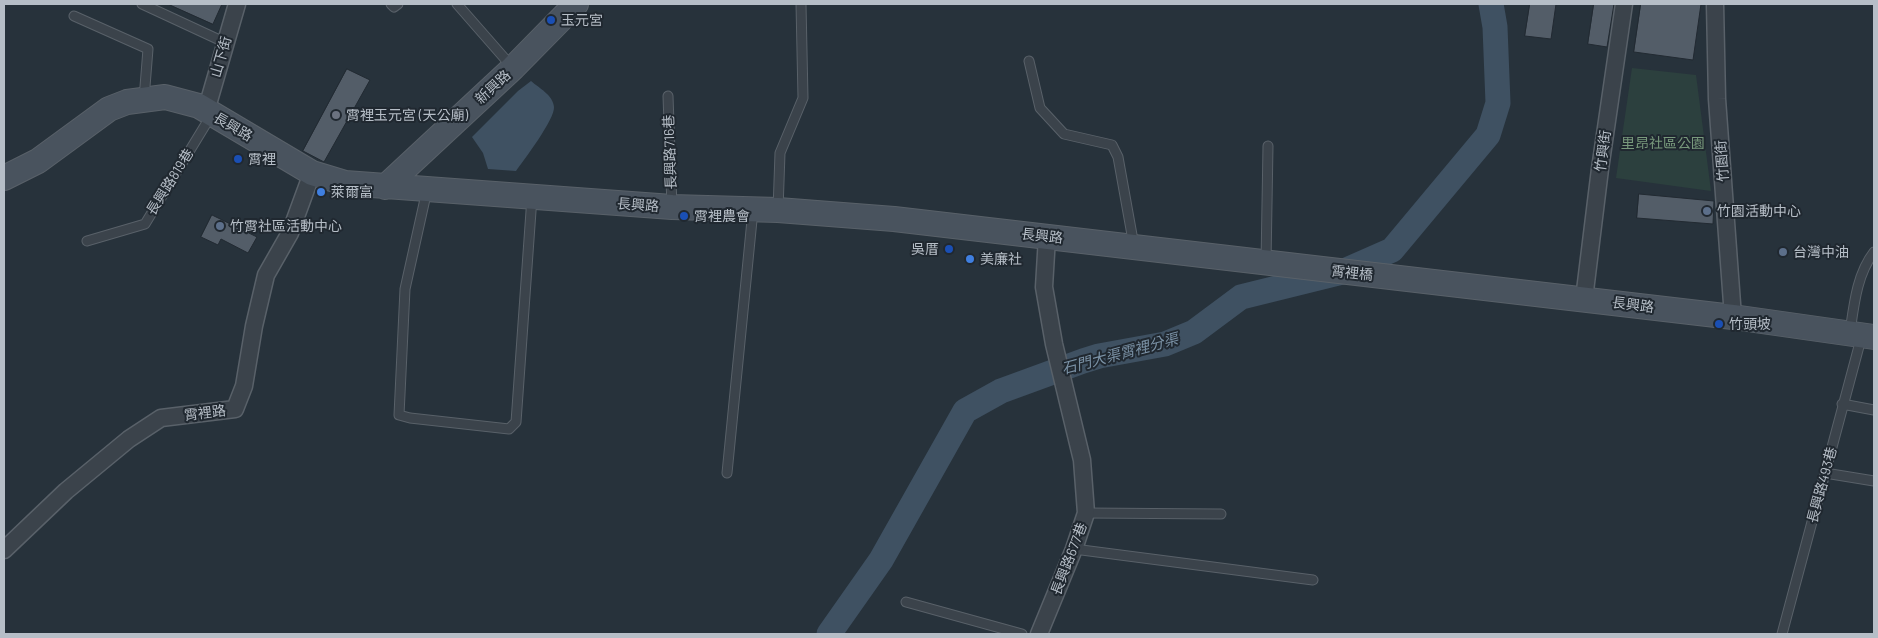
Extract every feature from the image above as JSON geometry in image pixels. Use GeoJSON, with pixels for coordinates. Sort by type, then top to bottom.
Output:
{"type":"FeatureCollection","features":[{"type":"Feature","properties":{"kind":"main road","name":"新興路"},"geometry":{"type":"LineString","coordinates":[[385,187],[513,68],[576,4]]}},
{"type":"Feature","properties":{"kind":"main road","name":"長興路"},"geometry":{"type":"LineString","coordinates":[[4,178],[38,161],[109,109],[127,102],[165,97],[199,106],[312,173],[345,183],[672,207],[778,210],[894,219],[1313,269]]}},
{"type":"Feature","properties":{"kind":"main road","name":"霄裡橋"},"geometry":{"type":"LineString","coordinates":[[1313,269],[1392,277]]}},
{"type":"Feature","properties":{"kind":"main road","name":"長興路"},"geometry":{"type":"LineString","coordinates":[[1392,277],[1733,317],[1862,335]]}},
{"type":"Feature","properties":{"kind":"street","name":"山下街"},"geometry":{"type":"LineString","coordinates":[[209,112],[237,4]]}},
{"type":"Feature","properties":{"kind":"street","name":"竹興街"},"geometry":{"type":"LineString","coordinates":[[1584,300],[1600,169],[1624,4]]}},
{"type":"Feature","properties":{"kind":"street","name":"竹園街"},"geometry":{"type":"LineString","coordinates":[[1715,4],[1717,99],[1733,317]]}},
{"type":"Feature","properties":{"kind":"street","name":"霄裡路"},"geometry":{"type":"LineString","coordinates":[[4,550],[66,491],[129,439],[161,418],[235,409],[244,386],[254,326],[266,275],[290,233],[312,173]]}},
{"type":"Feature","properties":{"kind":"street","name":"長興路677巷"},"geometry":{"type":"LineString","coordinates":[[1039,634],[1074,549],[1086,513],[1082,460],[1054,344],[1044,287],[1047,237]]}},
{"type":"Feature","properties":{"kind":"lane"},"geometry":{"type":"LineString","coordinates":[[142,4],[226,43]]}},
{"type":"Feature","properties":{"kind":"lane"},"geometry":{"type":"LineString","coordinates":[[391,4],[394,7],[398,4]]}},
{"type":"Feature","properties":{"kind":"lane"},"geometry":{"type":"LineString","coordinates":[[457,4],[513,68]]}},
{"type":"Feature","properties":{"kind":"lane"},"geometry":{"type":"LineString","coordinates":[[778,210],[780,153],[803,98],[801,4]]}},
{"type":"Feature","properties":{"kind":"lane"},"geometry":{"type":"LineString","coordinates":[[74,16],[148,49],[144,99]]}},
{"type":"Feature","properties":{"kind":"lane"},"geometry":{"type":"LineString","coordinates":[[1029,61],[1040,108],[1064,134],[1112,146],[1118,157],[1134,247]]}},
{"type":"Feature","properties":{"kind":"lane","name":"長興路716巷"},"geometry":{"type":"LineString","coordinates":[[668,96],[672,207]]}},
{"type":"Feature","properties":{"kind":"lane","name":"長興路819巷"},"geometry":{"type":"LineString","coordinates":[[87,241],[145,224],[209,112]]}},
{"type":"Feature","properties":{"kind":"lane"},"geometry":{"type":"LineString","coordinates":[[1266,262],[1268,146]]}},
{"type":"Feature","properties":{"kind":"lane"},"geometry":{"type":"LineString","coordinates":[[427,190],[405,289],[398,415],[509,429],[516,422],[532,197]]}},
{"type":"Feature","properties":{"kind":"lane"},"geometry":{"type":"LineString","coordinates":[[727,472],[753,209]]}},
{"type":"Feature","properties":{"kind":"lane","name":"長興路493巷"},"geometry":{"type":"LineString","coordinates":[[1782,634],[1862,335],[1861,275],[1874,252]]}},
{"type":"Feature","properties":{"kind":"lane"},"geometry":{"type":"LineString","coordinates":[[1842,404],[1874,410]]}},
{"type":"Feature","properties":{"kind":"lane"},"geometry":{"type":"LineString","coordinates":[[1825,474],[1874,481]]}},
{"type":"Feature","properties":{"kind":"lane"},"geometry":{"type":"LineString","coordinates":[[1086,513],[1221,514]]}},
{"type":"Feature","properties":{"kind":"lane"},"geometry":{"type":"LineString","coordinates":[[1074,549],[1313,580]]}},
{"type":"Feature","properties":{"kind":"lane"},"geometry":{"type":"LineString","coordinates":[[906,602],[1022,634]]}},
{"type":"Feature","properties":{"kind":"green space","name":"里昂社區公園"},"geometry":{"type":"Polygon","coordinates":[[[1632,68],[1696,75],[1711,191],[1616,178],[1632,68]]]}},
{"type":"Feature","properties":{"kind":"water"},"geometry":{"type":"Polygon","coordinates":[[[531,81],[545,92],[553,103],[553,113],[550,121],[516,171],[488,169],[483,153],[472,137],[518,91],[531,81]]]}},
{"type":"Feature","properties":{"kind":"building"},"geometry":{"type":"Polygon","coordinates":[[[168,4],[222,4],[213,24],[168,4]]]}},
{"type":"Feature","properties":{"kind":"building"},"geometry":{"type":"Polygon","coordinates":[[[1530,4],[1556,4],[1551,39],[1525,36],[1530,4]]]}},
{"type":"Feature","properties":{"kind":"building"},"geometry":{"type":"Polygon","coordinates":[[[1594,4],[1614,4],[1607,47],[1588,44],[1594,4]]]}},
{"type":"Feature","properties":{"kind":"building"},"geometry":{"type":"Polygon","coordinates":[[[1641,4],[1701,4],[1693,60],[1634,52],[1641,4]]]}},
{"type":"Feature","properties":{"kind":"building","name":"霄裡玉元宮 (天公廟)"},"geometry":{"type":"Polygon","coordinates":[[[347,69],[370,80],[324,162],[303,151],[347,69]]]}},
{"type":"Feature","properties":{"kind":"building"},"geometry":{"type":"Polygon","coordinates":[[[1639,194],[1714,201],[1713,224],[1637,218],[1639,194]]]}},
{"type":"Feature","properties":{"kind":"building","name":"竹霄社區活動中心"},"geometry":{"type":"Polygon","coordinates":[[[212,215],[257,237],[248,253],[221,239],[218,245],[201,237],[212,215]]]}},
{"type":"Feature","properties":{"kind":"waterway","name":"石門大渠霄裡分渠"},"geometry":{"type":"LineString","coordinates":[[829,634],[881,560],[965,411],[1001,391],[1083,361],[1099,356],[1165,344],[1194,332],[1241,297],[1342,272],[1392,250],[1488,135],[1498,103],[1495,27],[1491,4]]}},
{"type":"Feature","properties":{"kind":"place","name":"玉元宮"},"geometry":{"type":"Point","coordinates":[551,20]}},
{"type":"Feature","properties":{"kind":"place","name":"霄裡玉元宮 (天公廟)"},"geometry":{"type":"Point","coordinates":[336,115]}},
{"type":"Feature","properties":{"kind":"place","name":"霄裡"},"geometry":{"type":"Point","coordinates":[238,159]}},
{"type":"Feature","properties":{"kind":"place","name":"萊爾富"},"geometry":{"type":"Point","coordinates":[321,192]}},
{"type":"Feature","properties":{"kind":"place","name":"竹園活動中心"},"geometry":{"type":"Point","coordinates":[1707,211]}},
{"type":"Feature","properties":{"kind":"place","name":"霄裡農會"},"geometry":{"type":"Point","coordinates":[684,216]}},
{"type":"Feature","properties":{"kind":"place","name":"竹霄社區活動中心"},"geometry":{"type":"Point","coordinates":[220,226]}},
{"type":"Feature","properties":{"kind":"place","name":"吳厝"},"geometry":{"type":"Point","coordinates":[949,249]}},
{"type":"Feature","properties":{"kind":"place","name":"台灣中油"},"geometry":{"type":"Point","coordinates":[1783,252]}},
{"type":"Feature","properties":{"kind":"place","name":"美廉社"},"geometry":{"type":"Point","coordinates":[970,259]}},
{"type":"Feature","properties":{"kind":"place","name":"竹頭坡"},"geometry":{"type":"Point","coordinates":[1719,324]}}]}
